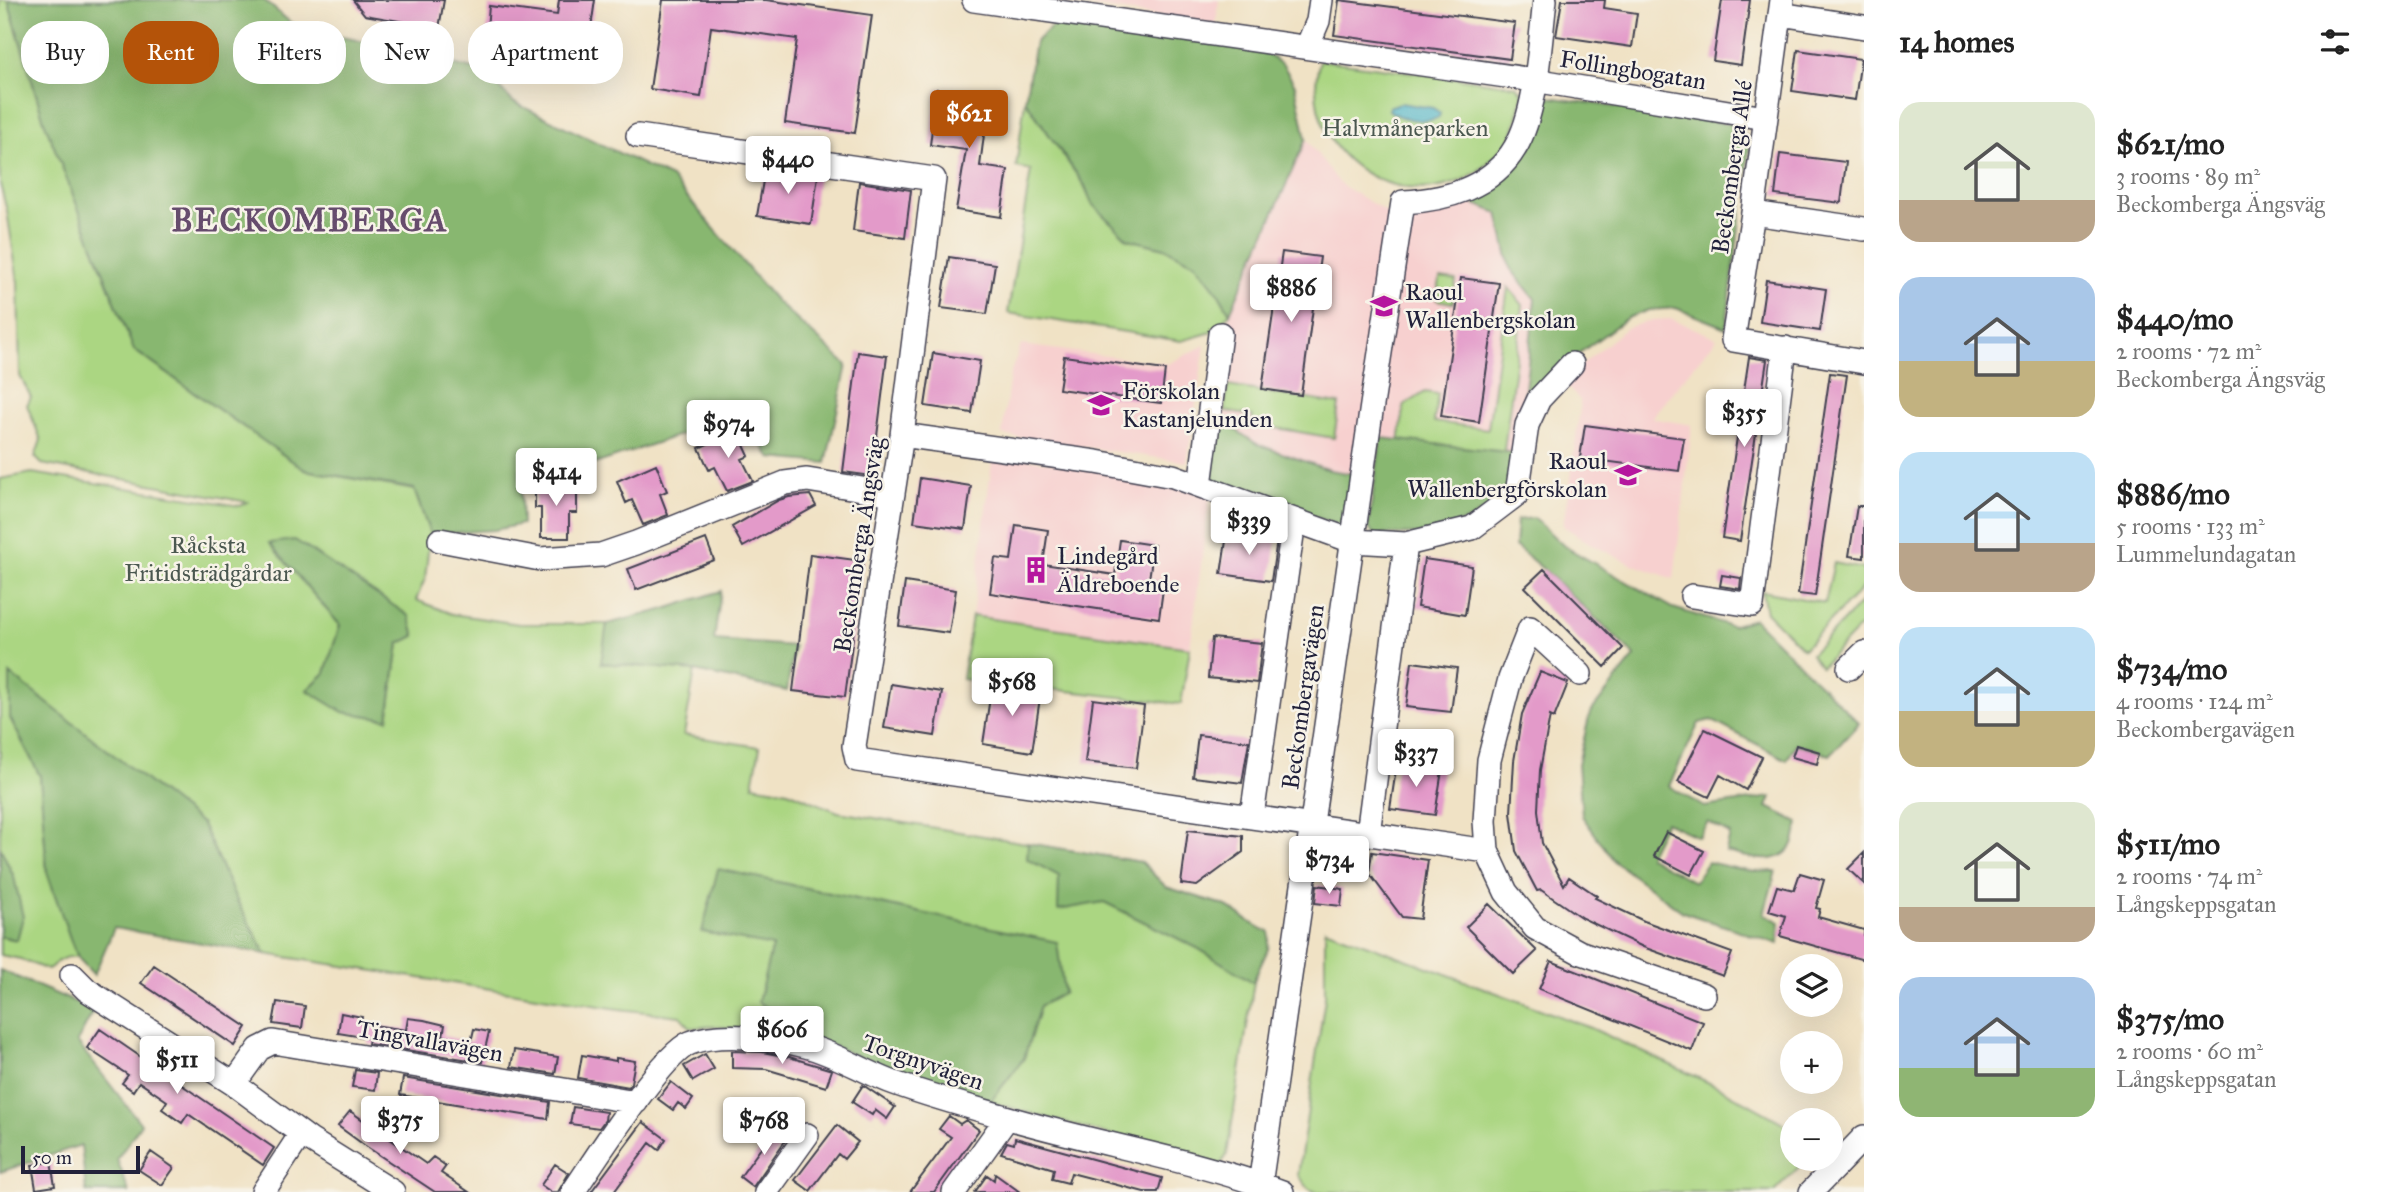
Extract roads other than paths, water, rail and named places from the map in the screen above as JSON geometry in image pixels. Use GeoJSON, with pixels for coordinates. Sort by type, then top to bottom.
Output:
{"type":"FeatureCollection","features":[{"type":"Feature","properties":{"kind":"street","name":"Follingbogatan"},"geometry":{"type":"LineString","coordinates":[[974,0],[1534,80],[1765,118]]}},
{"type":"Feature","properties":{"kind":"street"},"geometry":{"type":"LineString","coordinates":[[1307,47],[1318,21],[1321,0]]}},
{"type":"Feature","properties":{"kind":"street","name":"Follingbogatan"},"geometry":{"type":"LineString","coordinates":[[1534,80],[1545,0]]}},
{"type":"Feature","properties":{"kind":"street"},"geometry":{"type":"LineString","coordinates":[[1781,7],[1864,27]]}},
{"type":"Feature","properties":{"kind":"street","name":"Beckomberga Allé"},"geometry":{"type":"LineString","coordinates":[[1781,7],[1753,213],[1732,340],[1785,348]]}},
{"type":"Feature","properties":{"kind":"street","name":"Beckombergavägen"},"geometry":{"type":"LineString","coordinates":[[1259,1188],[1352,541],[1404,202],[1433,201],[1460,194],[1492,173],[1515,148],[1527,120],[1534,80]]}},
{"type":"Feature","properties":{"kind":"street","name":"Beckomberga Ängsväg"},"geometry":{"type":"LineString","coordinates":[[638,136],[934,179],[902,435],[853,746],[857,760],[1487,851]]}},
{"type":"Feature","properties":{"kind":"street"},"geometry":{"type":"LineString","coordinates":[[1753,213],[1864,229]]}},
{"type":"Feature","properties":{"kind":"street"},"geometry":{"type":"LineString","coordinates":[[1200,485],[1220,334]]}},
{"type":"Feature","properties":{"kind":"street"},"geometry":{"type":"LineString","coordinates":[[1692,596],[1752,605],[1785,348],[1864,362]]}},
{"type":"Feature","properties":{"kind":"street"},"geometry":{"type":"LineString","coordinates":[[902,435],[1097,462],[1173,476],[1352,541],[1406,544],[1472,528],[1517,494],[1527,425],[1539,399],[1572,364]]}},
{"type":"Feature","properties":{"kind":"street"},"geometry":{"type":"LineString","coordinates":[[440,540],[540,559],[601,555],[785,483],[807,480],[893,494]]}},
{"type":"Feature","properties":{"kind":"street","name":"Beckombergavägen"},"geometry":{"type":"LineString","coordinates":[[1252,817],[1294,521]]}},
{"type":"Feature","properties":{"kind":"street"},"geometry":{"type":"LineString","coordinates":[[1368,834],[1406,544]]}},
{"type":"Feature","properties":{"kind":"street"},"geometry":{"type":"LineString","coordinates":[[1580,674],[1530,628],[1510,679],[1489,760],[1485,821],[1487,851],[1506,892],[1535,928],[1578,953],[1704,995]]}},
{"type":"Feature","properties":{"kind":"street"},"geometry":{"type":"LineString","coordinates":[[72,975],[87,990],[234,1084],[301,1134],[393,1192]]}},
{"type":"Feature","properties":{"kind":"street","name":"Torgnyvägen"},"geometry":{"type":"LineString","coordinates":[[573,1192],[675,1051],[692,1042],[732,1036],[773,1039],[808,1046],[890,1082],[1007,1118],[1259,1188],[1282,1192]]}},
{"type":"Feature","properties":{"kind":"street","name":"Tingvallavägen"},"geometry":{"type":"LineString","coordinates":[[234,1084],[259,1049],[272,1042],[636,1102]]}},
{"type":"Feature","properties":{"kind":"street"},"geometry":{"type":"LineString","coordinates":[[954,1192],[1007,1118]]}},
{"type":"Feature","properties":{"kind":"street"},"geometry":{"type":"LineString","coordinates":[[263,1192],[301,1134]]}},
{"type":"Feature","properties":{"kind":"street"},"geometry":{"type":"LineString","coordinates":[[766,1192],[807,1135]]}},
{"type":"Feature","properties":{"kind":"street"},"geometry":{"type":"LineString","coordinates":[[1811,1192],[1864,1137]]}},
{"type":"Feature","properties":{"kind":"water"},"geometry":{"type":"Polygon","coordinates":[[[1400,103],[1433,108],[1440,113],[1439,117],[1413,120],[1389,110],[1389,107],[1400,103]]]}},
{"type":"Feature","properties":{"kind":"place","name":"Raoul Wallenbergskolan"},"geometry":{"type":"Point","coordinates":[1384,306]}},
{"type":"Feature","properties":{"kind":"place","name":"Förskolan Kastanjelunden"},"geometry":{"type":"Point","coordinates":[1101,405]}},
{"type":"Feature","properties":{"kind":"place","name":"Raoul Wallenbergförskolan"},"geometry":{"type":"Point","coordinates":[1628,475]}},
{"type":"Feature","properties":{"kind":"place","name":"Lindegård Äldreboende"},"geometry":{"type":"Point","coordinates":[1036,570]}},
{"type":"Feature","properties":{"kind":"district","name":"BECKOMBERGA"},"geometry":{"type":"Point","coordinates":[310,220]}},
{"type":"Feature","properties":{"kind":"park label","name":"Halvmåneparken"},"geometry":{"type":"Point","coordinates":[1405,128]}},
{"type":"Feature","properties":{"kind":"park label","name":"Råcksta Fritidsträdgårdar"},"geometry":{"type":"Point","coordinates":[208,559]}}]}
